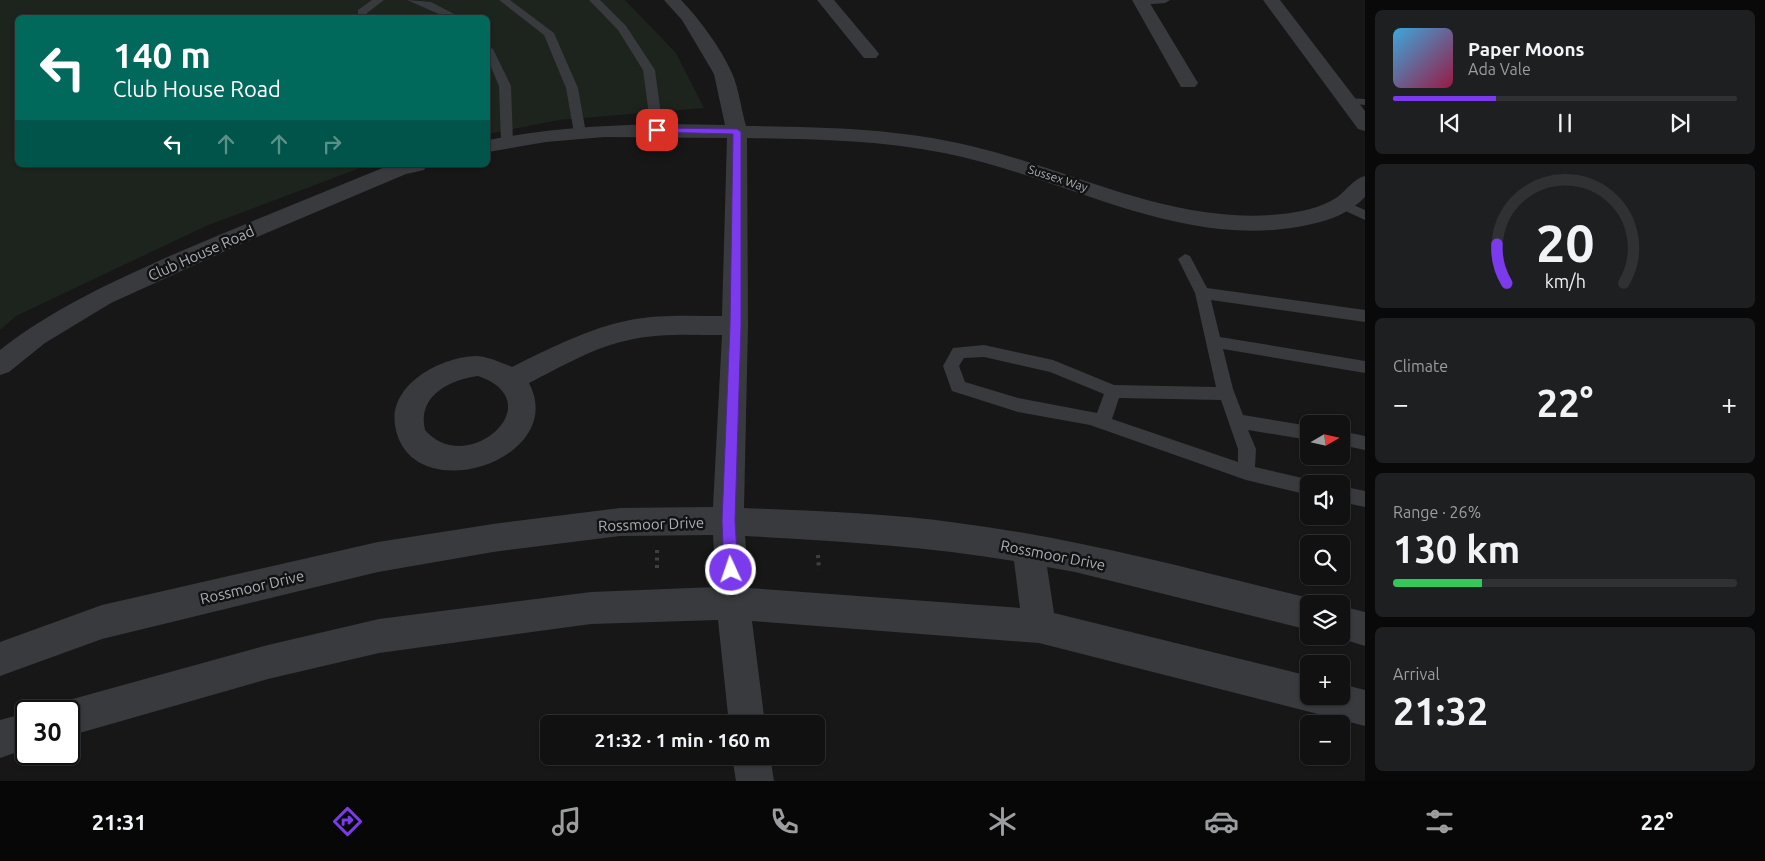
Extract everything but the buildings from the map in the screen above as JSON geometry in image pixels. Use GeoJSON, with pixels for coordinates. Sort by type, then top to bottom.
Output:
{"type":"FeatureCollection","features":[{"type":"Feature","properties":{"kind":"street"},"geometry":{"type":"LineString","coordinates":[[672,0],[698,31],[723,74],[737,132],[735,325],[728,521],[732,603],[746,715]]}},
{"type":"Feature","properties":{"kind":"street"},"geometry":{"type":"LineString","coordinates":[[824,0],[870,54]]}},
{"type":"Feature","properties":{"kind":"street"},"geometry":{"type":"LineString","coordinates":[[1272,0],[1357,102],[1365,125]]}},
{"type":"Feature","properties":{"kind":"street"},"geometry":{"type":"LineString","coordinates":[[1141,1],[1188,83]]}},
{"type":"Feature","properties":{"kind":"street"},"geometry":{"type":"LineString","coordinates":[[490,146],[556,134],[657,130],[737,132]]}},
{"type":"Feature","properties":{"kind":"street","name":"Sussex Way"},"geometry":{"type":"LineString","coordinates":[[737,132],[848,136],[897,140],[967,152],[1034,169],[1123,200],[1190,217],[1251,223],[1283,221],[1311,216],[1342,204],[1358,194],[1365,183]]}},
{"type":"Feature","properties":{"kind":"street","name":"Club House Road"},"geometry":{"type":"LineString","coordinates":[[0,365],[36,336],[102,297],[237,236],[409,167]]}},
{"type":"Feature","properties":{"kind":"street"},"geometry":{"type":"LineString","coordinates":[[512,379],[566,352],[619,333],[674,326],[735,325]]}},
{"type":"Feature","properties":{"kind":"street","name":"Rossmoor Drive"},"geometry":{"type":"LineString","coordinates":[[0,659],[102,622],[378,557],[494,538],[620,522],[728,521],[846,527],[958,537],[1028,549],[1153,575],[1300,612]]}},
{"type":"Feature","properties":{"kind":"street"},"geometry":{"type":"LineString","coordinates":[[1028,549],[1039,626]]}},
{"type":"Feature","properties":{"kind":"street"},"geometry":{"type":"LineString","coordinates":[[80,715],[268,662],[379,636],[592,608],[732,603],[1039,626],[1300,692]]}},
{"type":"Feature","properties":{"kind":"street"},"geometry":{"type":"LineString","coordinates":[[1350,625],[1365,629]]}},
{"type":"Feature","properties":{"kind":"street"},"geometry":{"type":"LineString","coordinates":[[1350,704],[1365,708]]}},
{"type":"Feature","properties":{"kind":"street"},"geometry":{"type":"LineString","coordinates":[[0,739],[15,734]]}},
{"type":"Feature","properties":{"kind":"street"},"geometry":{"type":"LineString","coordinates":[[752,765],[755,781]]}},
{"type":"Feature","properties":{"kind":"lane"},"geometry":{"type":"LineString","coordinates":[[362,15],[362,12],[380,0]]}},
{"type":"Feature","properties":{"kind":"lane"},"geometry":{"type":"LineString","coordinates":[[412,0],[428,4],[451,15]]}},
{"type":"Feature","properties":{"kind":"lane"},"geometry":{"type":"LineString","coordinates":[[504,0],[549,33],[572,88],[580,133]]}},
{"type":"Feature","properties":{"kind":"lane"},"geometry":{"type":"LineString","coordinates":[[594,0],[622,28],[649,70],[657,130]]}},
{"type":"Feature","properties":{"kind":"lane"},"geometry":{"type":"LineString","coordinates":[[1141,1],[1165,0]]}},
{"type":"Feature","properties":{"kind":"lane"},"geometry":{"type":"LineString","coordinates":[[490,53],[505,86],[508,142]]}},
{"type":"Feature","properties":{"kind":"lane"},"geometry":{"type":"LineString","coordinates":[[1342,204],[1365,216]]}},
{"type":"Feature","properties":{"kind":"lane"},"geometry":{"type":"LineString","coordinates":[[1185,259],[1202,294],[1227,394],[1247,449],[1246,472]]}},
{"type":"Feature","properties":{"kind":"lane"},"geometry":{"type":"LineString","coordinates":[[1202,294],[1365,316]]}},
{"type":"Feature","properties":{"kind":"lane"},"geometry":{"type":"LineString","coordinates":[[1214,342],[1365,367]]}},
{"type":"Feature","properties":{"kind":"lane"},"geometry":{"type":"LineString","coordinates":[[1227,394],[1113,391],[1053,366],[984,351],[959,352],[951,366],[958,386],[1018,405],[1102,422],[1246,472],[1300,484]]}},
{"type":"Feature","properties":{"kind":"lane"},"geometry":{"type":"LineString","coordinates":[[1102,422],[1113,391]]}},
{"type":"Feature","properties":{"kind":"lane"},"geometry":{"type":"LineString","coordinates":[[1236,421],[1300,432]]}},
{"type":"Feature","properties":{"kind":"lane"},"geometry":{"type":"LineString","coordinates":[[1350,440],[1365,442]]}},
{"type":"Feature","properties":{"kind":"lane"},"geometry":{"type":"LineString","coordinates":[[1350,496],[1365,499]]}},
{"type":"Feature","properties":{"kind":"path"},"geometry":{"type":"LineString","coordinates":[[657,570],[658,542]]}},
{"type":"Feature","properties":{"kind":"shaded area"},"geometry":{"type":"Polygon","coordinates":[[[0,0],[625,0],[676,53],[704,108],[559,120],[490,134],[490,15],[15,15],[15,167],[363,167],[206,226],[16,316],[0,330],[0,0]]]}},
{"type":"Feature","properties":{"kind":"route"},"geometry":{"type":"LineString","coordinates":[[657,130],[737,132],[735,325],[728,521],[731,570]]}}]}
